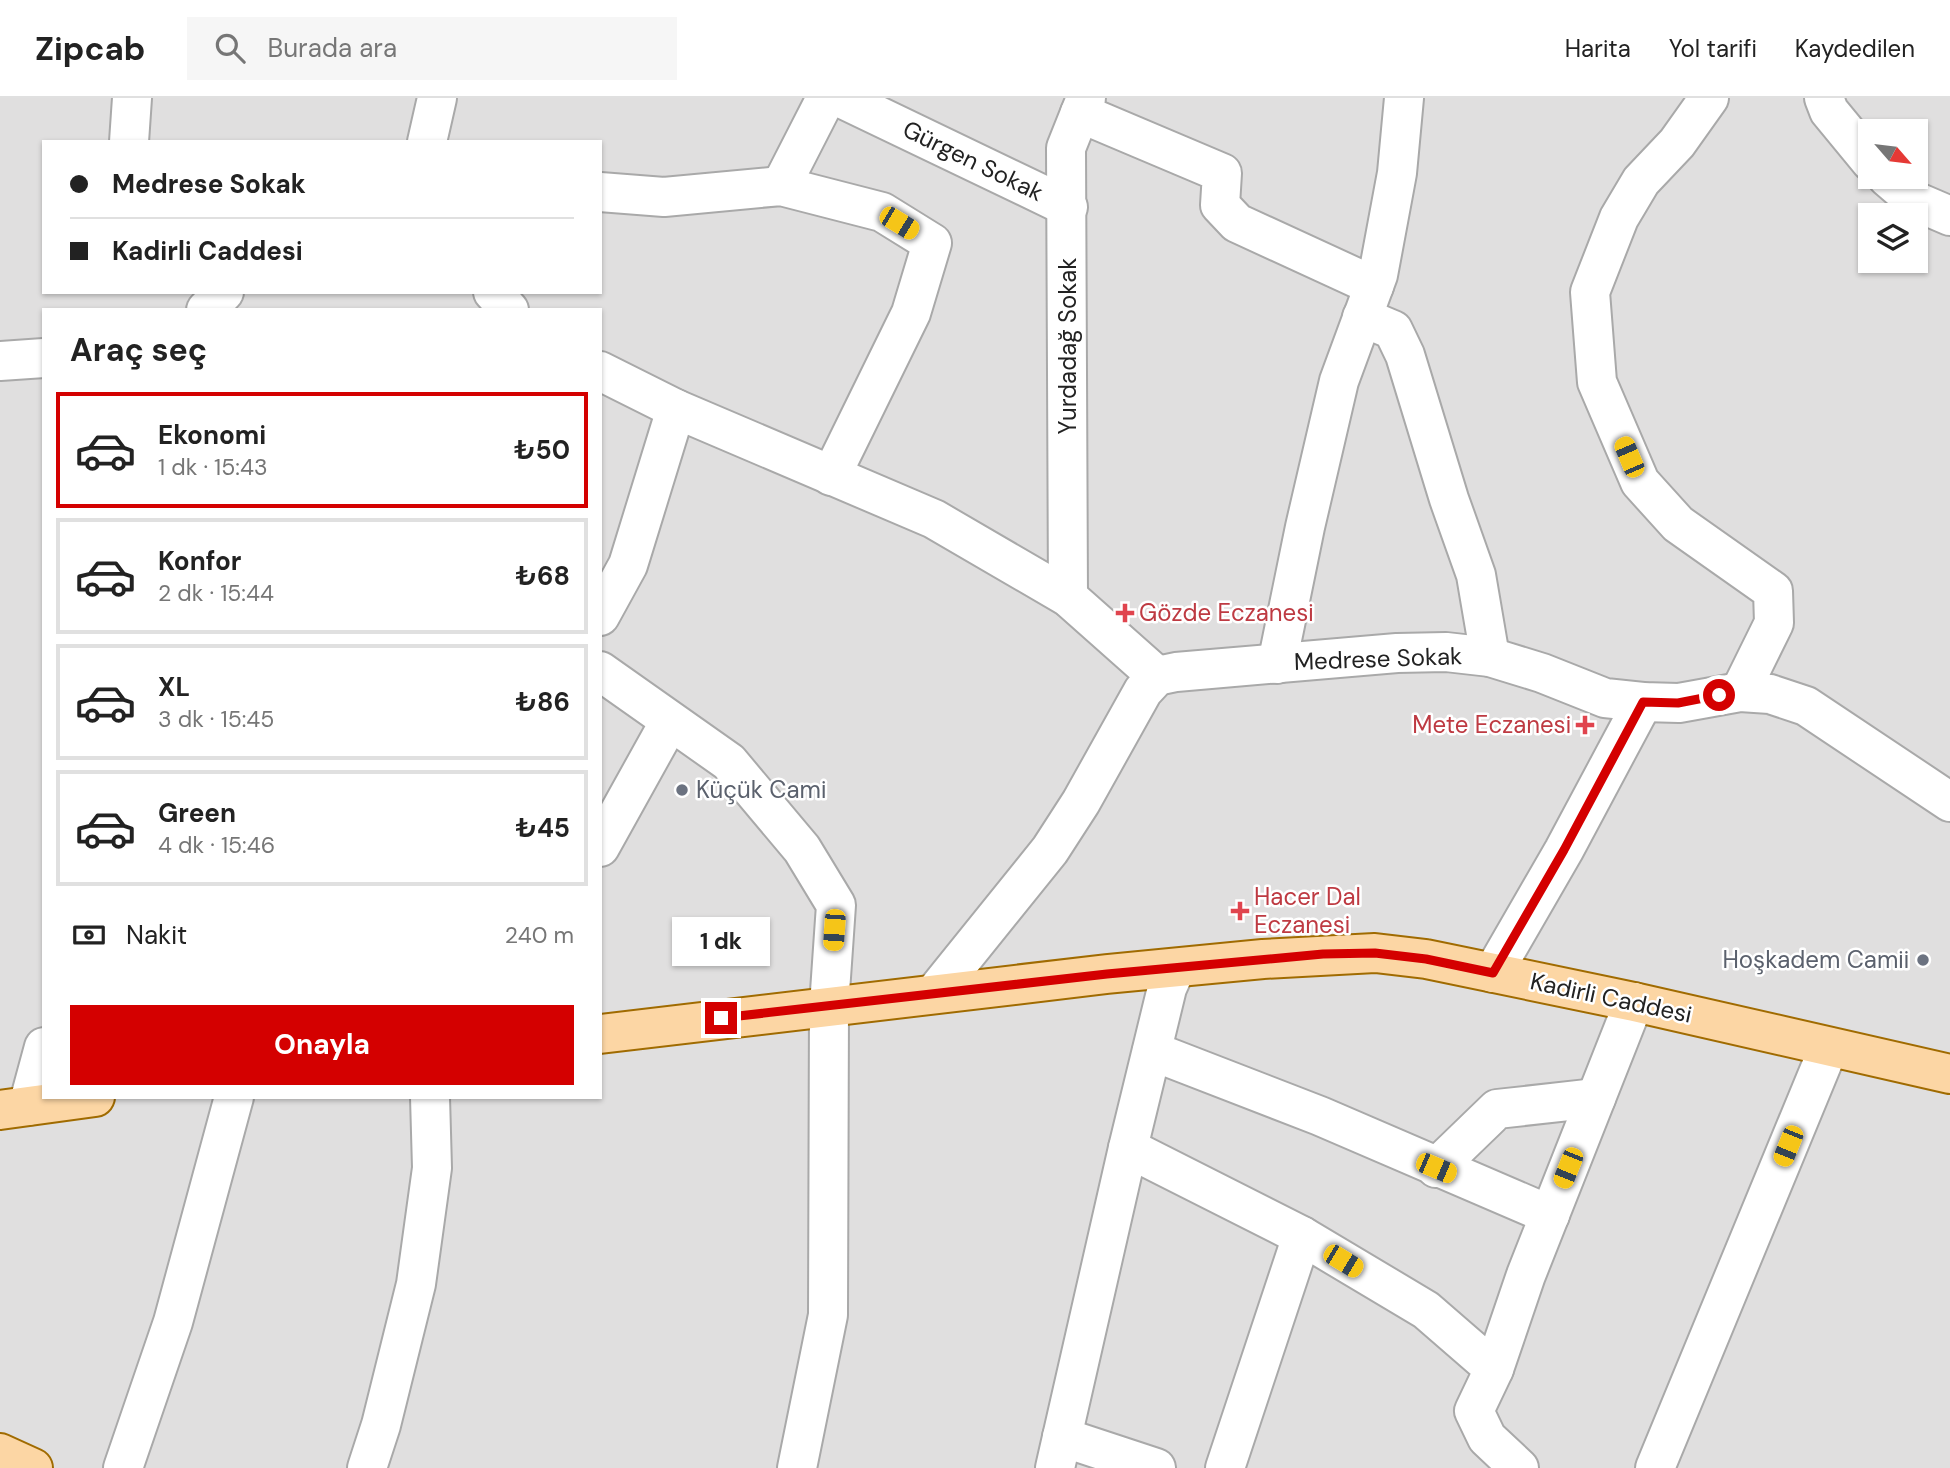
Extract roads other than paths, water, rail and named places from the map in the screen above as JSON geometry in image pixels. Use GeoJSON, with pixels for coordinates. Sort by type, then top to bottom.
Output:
{"type":"FeatureCollection","features":[{"type":"Feature","properties":{"kind":"main road","name":"Kadirli Caddesi"},"geometry":{"type":"LineString","coordinates":[[602,1034],[1176,968],[1287,957],[1375,953],[1426,959],[1634,1002],[1950,1074]]}},
{"type":"Feature","properties":{"kind":"main road"},"geometry":{"type":"LineString","coordinates":[[14,1108],[80,1099]]}},
{"type":"Feature","properties":{"kind":"main road"},"geometry":{"type":"LineString","coordinates":[[0,1453],[33,1468]]}},
{"type":"Feature","properties":{"kind":"street"},"geometry":{"type":"LineString","coordinates":[[129,140],[132,98]]}},
{"type":"Feature","properties":{"kind":"street"},"geometry":{"type":"LineString","coordinates":[[427,140],[437,98]]}},
{"type":"Feature","properties":{"kind":"street"},"geometry":{"type":"LineString","coordinates":[[781,186],[826,98]]}},
{"type":"Feature","properties":{"kind":"street","name":"Gürgen Sokak"},"geometry":{"type":"LineString","coordinates":[[841,98],[1068,207]]}},
{"type":"Feature","properties":{"kind":"street"},"geometry":{"type":"LineString","coordinates":[[1278,664],[1305,527],[1339,381],[1368,302],[1397,173],[1404,98]]}},
{"type":"Feature","properties":{"kind":"street"},"geometry":{"type":"LineString","coordinates":[[1709,98],[1677,143],[1641,181],[1619,218],[1590,292],[1598,382],[1640,482],[1678,524],[1773,592],[1774,623],[1740,692]]}},
{"type":"Feature","properties":{"kind":"street"},"geometry":{"type":"LineString","coordinates":[[1824,98],[1829,111],[1858,146]]}},
{"type":"Feature","properties":{"kind":"street"},"geometry":{"type":"LineString","coordinates":[[1083,106],[1222,173],[1220,205],[1237,223],[1368,302],[1393,330],[1405,355],[1449,499],[1476,575],[1490,657]]}},
{"type":"Feature","properties":{"kind":"street","name":"Yurdadağ Sokak"},"geometry":{"type":"LineString","coordinates":[[1068,597],[1066,148],[1083,106]]}},
{"type":"Feature","properties":{"kind":"street"},"geometry":{"type":"LineString","coordinates":[[602,192],[664,197],[781,186],[882,212],[932,243],[911,313],[831,476]]}},
{"type":"Feature","properties":{"kind":"street"},"geometry":{"type":"LineString","coordinates":[[1901,189],[1915,201],[1950,216]]}},
{"type":"Feature","properties":{"kind":"street"},"geometry":{"type":"LineString","coordinates":[[207,308],[222,294]]}},
{"type":"Feature","properties":{"kind":"street"},"geometry":{"type":"LineString","coordinates":[[496,294],[507,308]]}},
{"type":"Feature","properties":{"kind":"street"},"geometry":{"type":"LineString","coordinates":[[0,361],[42,358]]}},
{"type":"Feature","properties":{"kind":"street"},"geometry":{"type":"LineString","coordinates":[[602,372],[676,409],[934,519],[1068,597],[1157,676],[1143,691],[1051,850],[934,994]]}},
{"type":"Feature","properties":{"kind":"street"},"geometry":{"type":"LineString","coordinates":[[602,612],[628,565],[676,409]]}},
{"type":"Feature","properties":{"kind":"street","name":"Medrese Sokak"},"geometry":{"type":"LineString","coordinates":[[1157,676],[1176,671],[1446,652],[1490,657],[1542,673],[1605,698],[1678,703],[1740,692],[1770,694],[1805,706],[1950,802]]}},
{"type":"Feature","properties":{"kind":"street"},"geometry":{"type":"LineString","coordinates":[[602,672],[729,762],[802,849],[836,905],[829,1006],[828,1315],[797,1468]]}},
{"type":"Feature","properties":{"kind":"street"},"geometry":{"type":"LineString","coordinates":[[1493,973],[1564,850],[1643,702]]}},
{"type":"Feature","properties":{"kind":"street"},"geometry":{"type":"LineString","coordinates":[[602,843],[670,720]]}},
{"type":"Feature","properties":{"kind":"street"},"geometry":{"type":"LineString","coordinates":[[1156,1468],[1058,1453],[1167,988],[1176,968]]}},
{"type":"Feature","properties":{"kind":"street"},"geometry":{"type":"LineString","coordinates":[[1519,1468],[1487,1438],[1474,1411],[1494,1369],[1526,1275],[1634,1002]]}},
{"type":"Feature","properties":{"kind":"street"},"geometry":{"type":"LineString","coordinates":[[1655,1468],[1829,1047]]}},
{"type":"Feature","properties":{"kind":"street"},"geometry":{"type":"LineString","coordinates":[[1152,1051],[1320,1116],[1550,1216]]}},
{"type":"Feature","properties":{"kind":"street"},"geometry":{"type":"LineString","coordinates":[[14,1108],[42,1052]]}},
{"type":"Feature","properties":{"kind":"street"},"geometry":{"type":"LineString","coordinates":[[1436,1168],[1497,1109],[1596,1098]]}},
{"type":"Feature","properties":{"kind":"street"},"geometry":{"type":"LineString","coordinates":[[123,1468],[173,1322],[233,1099]]}},
{"type":"Feature","properties":{"kind":"street"},"geometry":{"type":"LineString","coordinates":[[367,1468],[416,1284],[432,1168],[430,1099]]}},
{"type":"Feature","properties":{"kind":"street"},"geometry":{"type":"LineString","coordinates":[[1128,1149],[1302,1236],[1426,1310],[1494,1369]]}},
{"type":"Feature","properties":{"kind":"street"},"geometry":{"type":"LineString","coordinates":[[1225,1468],[1302,1236]]}},
{"type":"Feature","properties":{"kind":"place","name":"Gözde Eczanesi"},"geometry":{"type":"Point","coordinates":[1125,613]}},
{"type":"Feature","properties":{"kind":"place","name":"Mete Eczanesi"},"geometry":{"type":"Point","coordinates":[1585,725]}},
{"type":"Feature","properties":{"kind":"place","name":"Küçük Cami"},"geometry":{"type":"Point","coordinates":[682,790]}},
{"type":"Feature","properties":{"kind":"place","name":"Hacer Dal Eczanesi"},"geometry":{"type":"Point","coordinates":[1240,911]}},
{"type":"Feature","properties":{"kind":"place","name":"Hoşkadem Camii"},"geometry":{"type":"Point","coordinates":[1923,960]}}]}
